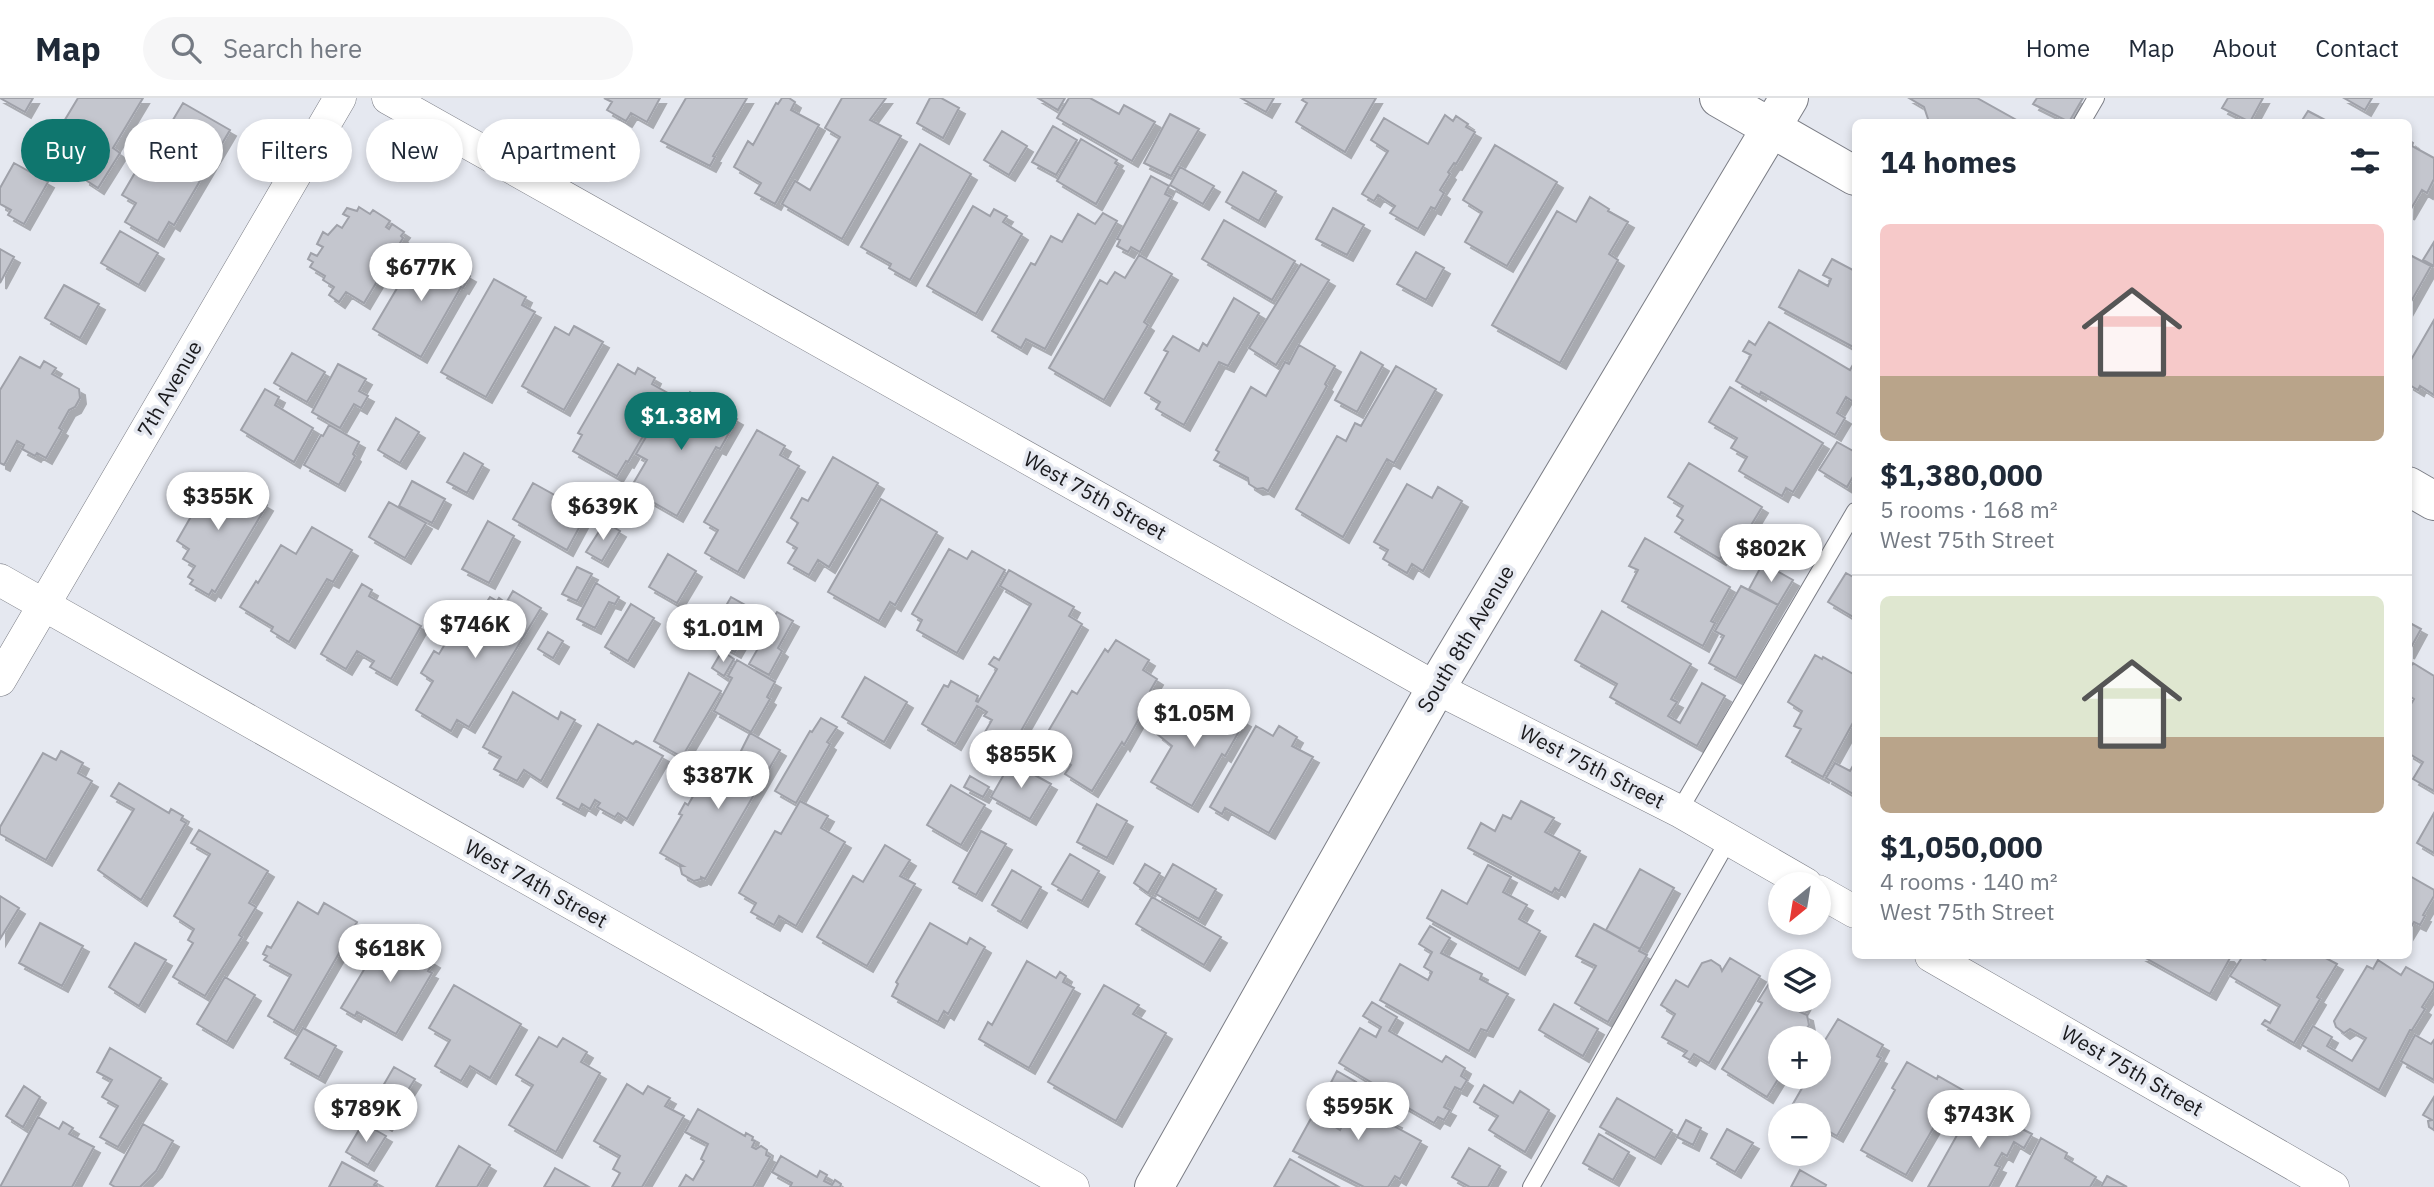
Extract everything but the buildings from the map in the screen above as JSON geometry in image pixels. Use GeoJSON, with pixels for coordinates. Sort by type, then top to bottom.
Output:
{"type":"FeatureCollection","features":[{"type":"Feature","properties":{"kind":"street","name":"7th Avenue"},"geometry":{"type":"LineString","coordinates":[[0,680],[340,98]]}},
{"type":"Feature","properties":{"kind":"street","name":"West 75th Street"},"geometry":{"type":"LineString","coordinates":[[388,98],[1436,688],[1679,811],[1785,872]]}},
{"type":"Feature","properties":{"kind":"street"},"geometry":{"type":"LineString","coordinates":[[1718,98],[1781,113],[1852,173]]}},
{"type":"Feature","properties":{"kind":"street","name":"South 8th Avenue"},"geometry":{"type":"LineString","coordinates":[[1154,1187],[1436,688],[1781,113]]}},
{"type":"Feature","properties":{"kind":"street"},"geometry":{"type":"LineString","coordinates":[[2412,488],[2434,500]]}},
{"type":"Feature","properties":{"kind":"street","name":"West 74th Street"},"geometry":{"type":"LineString","coordinates":[[0,580],[1073,1187]]}},
{"type":"Feature","properties":{"kind":"street"},"geometry":{"type":"LineString","coordinates":[[1831,898],[1852,910]]}},
{"type":"Feature","properties":{"kind":"street","name":"West 75th Street"},"geometry":{"type":"LineString","coordinates":[[1936,959],[2333,1187]]}},
{"type":"Feature","properties":{"kind":"lane"},"geometry":{"type":"LineString","coordinates":[[2084,119],[2096,98]]}},
{"type":"Feature","properties":{"kind":"lane"},"geometry":{"type":"LineString","coordinates":[[1679,811],[1852,516]]}},
{"type":"Feature","properties":{"kind":"lane"},"geometry":{"type":"LineString","coordinates":[[1531,1187],[1729,839]]}}]}
